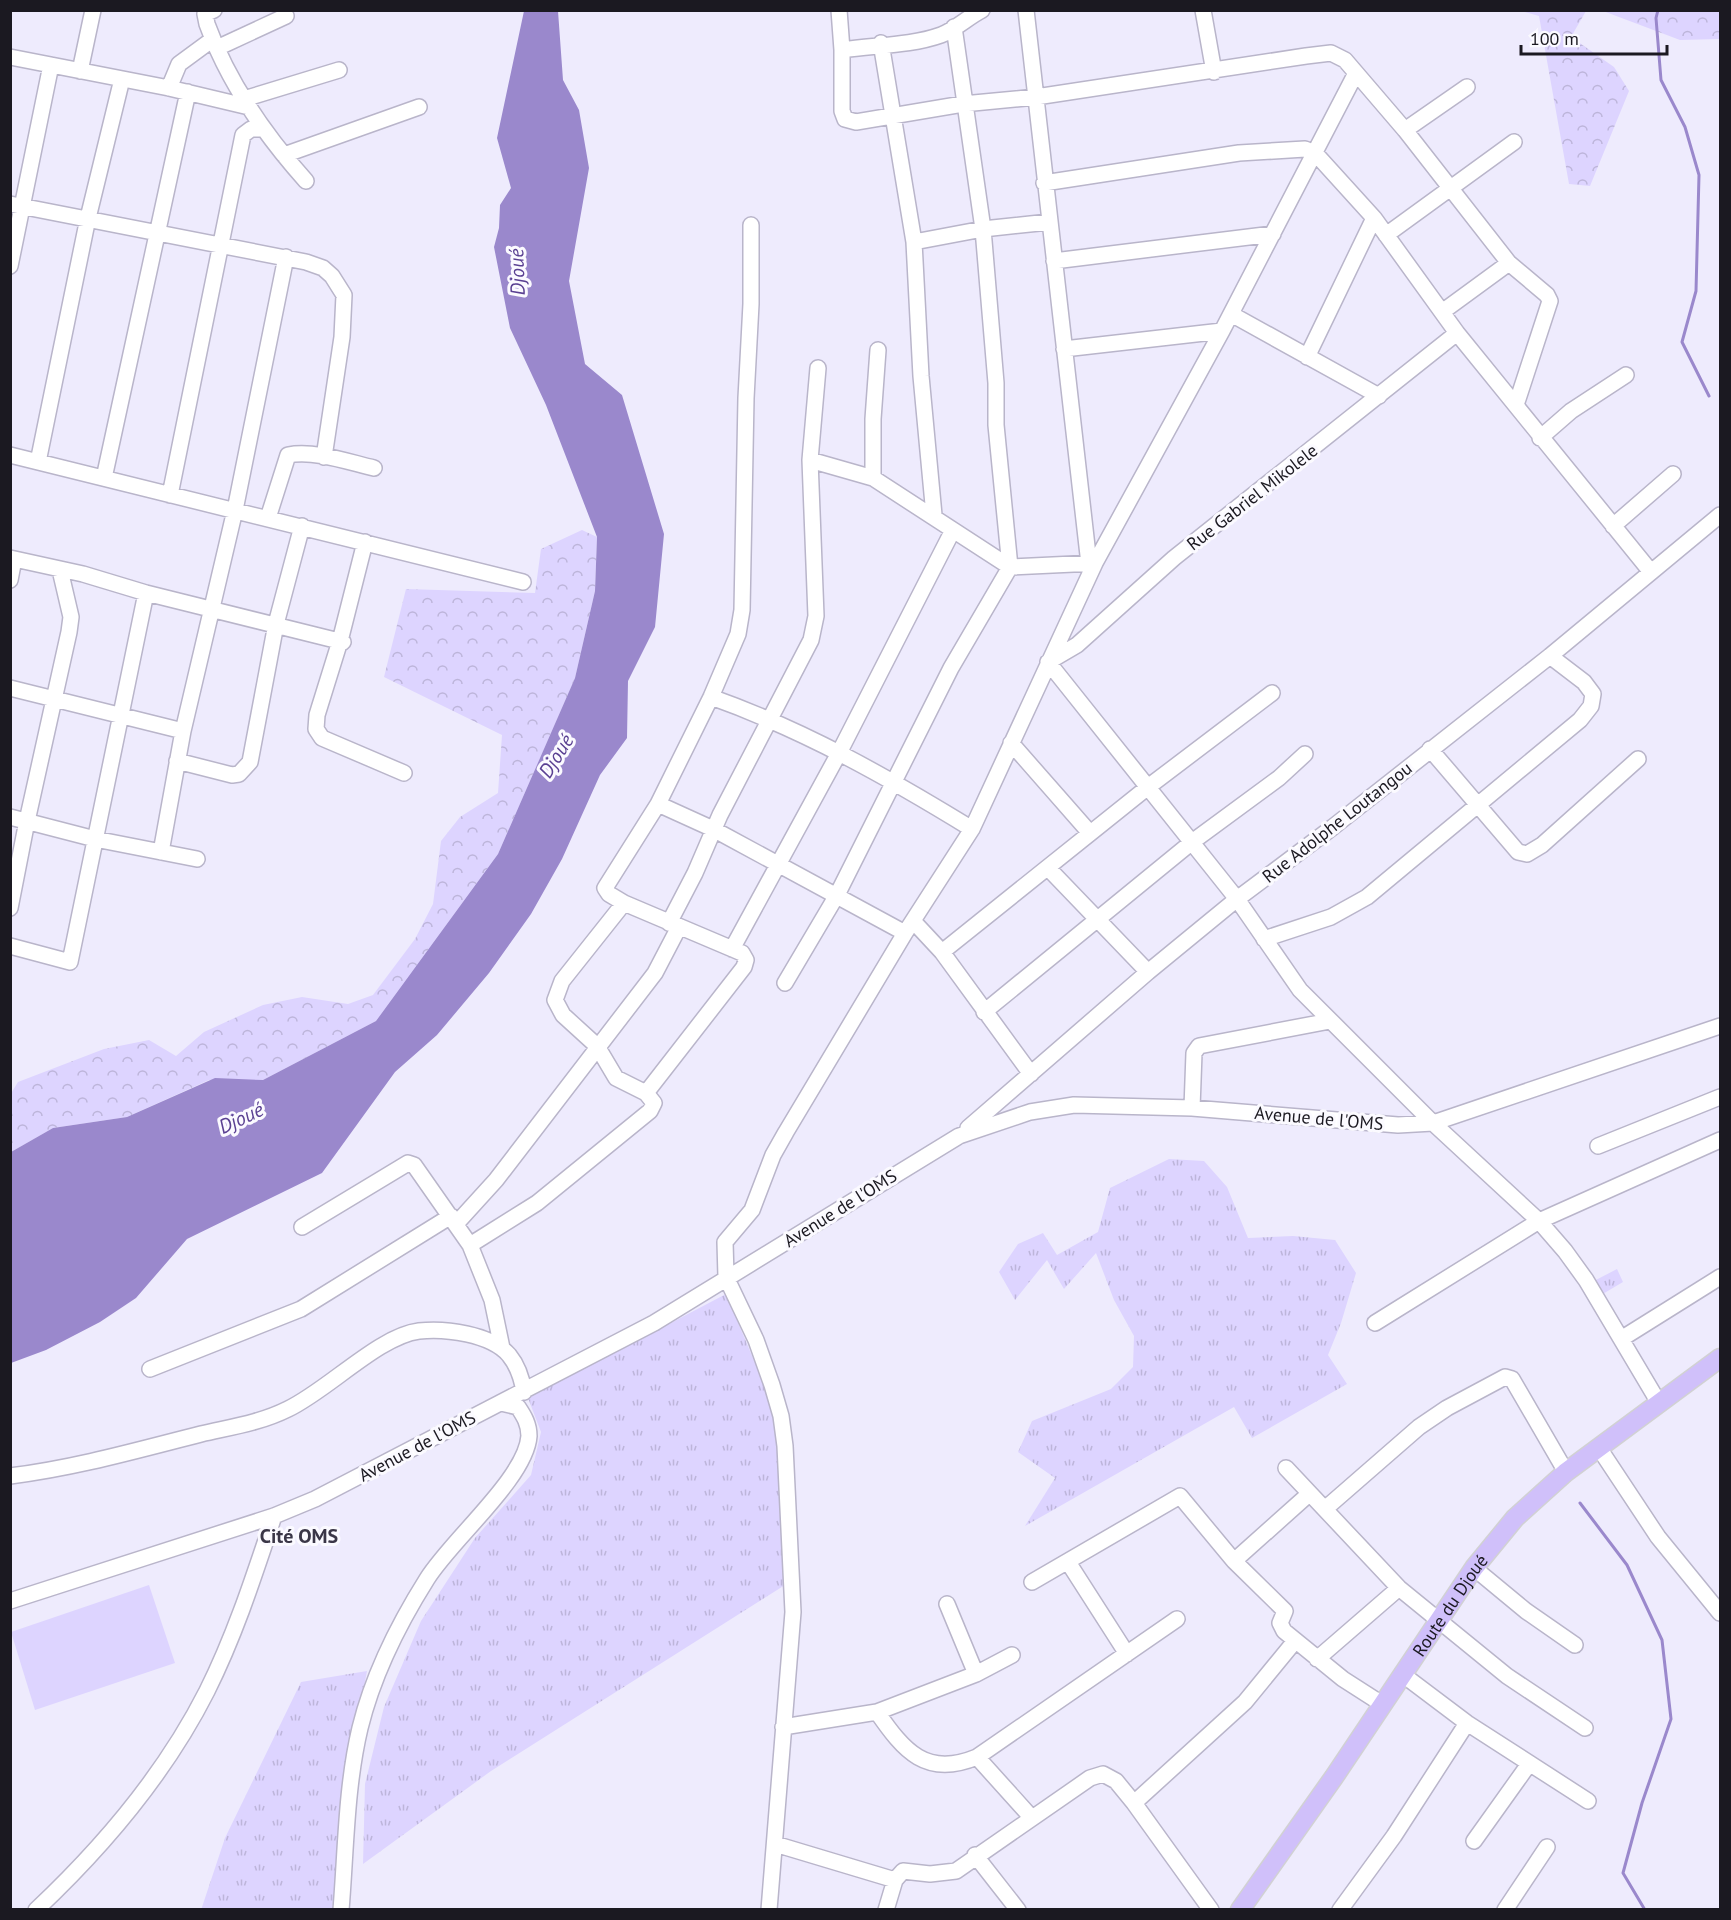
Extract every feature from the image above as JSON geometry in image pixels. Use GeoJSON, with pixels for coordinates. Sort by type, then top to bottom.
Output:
{"type":"FeatureCollection","features":[{"type":"Feature","properties":{"kind":"main road","name":"Route du Djoué"},"geometry":{"type":"LineString","coordinates":[[1240,1910],[1474,1568],[1515,1518],[1566,1472],[1720,1358]]}},
{"type":"Feature","properties":{"kind":"street"},"geometry":{"type":"LineString","coordinates":[[80,71],[93,10]]}},
{"type":"Feature","properties":{"kind":"street"},"geometry":{"type":"LineString","coordinates":[[214,10],[205,14],[215,43],[246,103],[263,129],[306,181]]}},
{"type":"Feature","properties":{"kind":"street"},"geometry":{"type":"LineString","coordinates":[[839,10],[842,50],[841,98],[845,118],[856,122],[963,104],[1036,97],[1331,53],[1345,60],[1405,130],[1509,263],[1547,295],[1550,302],[1516,405]]}},
{"type":"Feature","properties":{"kind":"street"},"geometry":{"type":"LineString","coordinates":[[842,50],[934,37],[982,10]]}},
{"type":"Feature","properties":{"kind":"street"},"geometry":{"type":"LineString","coordinates":[[1026,10],[1044,183],[1092,564]]}},
{"type":"Feature","properties":{"kind":"street"},"geometry":{"type":"LineString","coordinates":[[1203,10],[1214,72]]}},
{"type":"Feature","properties":{"kind":"street"},"geometry":{"type":"LineString","coordinates":[[169,88],[179,64],[215,43],[286,16]]}},
{"type":"Feature","properties":{"kind":"street"},"geometry":{"type":"LineString","coordinates":[[785,983],[837,895],[892,780],[951,668],[1010,567],[996,435],[996,383],[983,229],[963,104],[954,27]]}},
{"type":"Feature","properties":{"kind":"street"},"geometry":{"type":"LineString","coordinates":[[881,44],[914,242],[921,376],[934,515]]}},
{"type":"Feature","properties":{"kind":"street"},"geometry":{"type":"LineString","coordinates":[[10,57],[246,103],[339,70]]}},
{"type":"Feature","properties":{"kind":"street"},"geometry":{"type":"LineString","coordinates":[[10,266],[17,205],[51,65]]}},
{"type":"Feature","properties":{"kind":"street"},"geometry":{"type":"LineString","coordinates":[[769,1910],[793,1612],[781,1416],[756,1340],[726,1277],[725,1242],[752,1210],[773,1155],[786,1132],[909,928],[972,829],[1092,564],[1222,331],[1356,73]]}},
{"type":"Feature","properties":{"kind":"street"},"geometry":{"type":"LineString","coordinates":[[38,462],[88,218],[122,79]]}},
{"type":"Feature","properties":{"kind":"street"},"geometry":{"type":"LineString","coordinates":[[1405,130],[1467,87]]}},
{"type":"Feature","properties":{"kind":"street"},"geometry":{"type":"LineString","coordinates":[[104,478],[188,92]]}},
{"type":"Feature","properties":{"kind":"street"},"geometry":{"type":"LineString","coordinates":[[284,155],[419,107]]}},
{"type":"Feature","properties":{"kind":"street"},"geometry":{"type":"LineString","coordinates":[[171,495],[243,135],[251,129],[263,129]]}},
{"type":"Feature","properties":{"kind":"street"},"geometry":{"type":"LineString","coordinates":[[1386,235],[1514,142]]}},
{"type":"Feature","properties":{"kind":"street"},"geometry":{"type":"LineString","coordinates":[[1044,183],[1239,153],[1305,149],[1315,153],[1374,218],[1457,333],[1651,572]]}},
{"type":"Feature","properties":{"kind":"street"},"geometry":{"type":"LineString","coordinates":[[17,205],[156,234],[286,257],[323,268],[332,276],[344,295],[342,338],[324,457]]}},
{"type":"Feature","properties":{"kind":"street"},"geometry":{"type":"LineString","coordinates":[[1307,357],[1374,218]]}},
{"type":"Feature","properties":{"kind":"street"},"geometry":{"type":"LineString","coordinates":[[914,242],[983,229],[1049,222]]}},
{"type":"Feature","properties":{"kind":"street"},"geometry":{"type":"LineString","coordinates":[[646,1093],[744,967],[745,956],[624,903],[609,894],[605,888],[658,804],[711,697],[738,634],[742,610],[746,398],[751,304],[751,225]]}},
{"type":"Feature","properties":{"kind":"street"},"geometry":{"type":"LineString","coordinates":[[1054,261],[1273,234]]}},
{"type":"Feature","properties":{"kind":"street"},"geometry":{"type":"LineString","coordinates":[[161,852],[183,731],[235,510],[286,257]]}},
{"type":"Feature","properties":{"kind":"street"},"geometry":{"type":"LineString","coordinates":[[1442,312],[1509,263]]}},
{"type":"Feature","properties":{"kind":"street"},"geometry":{"type":"LineString","coordinates":[[1231,314],[1379,396]]}},
{"type":"Feature","properties":{"kind":"street"},"geometry":{"type":"LineString","coordinates":[[1064,349],[1222,331]]}},
{"type":"Feature","properties":{"kind":"street","name":"Rue Gabriel Mikolele"},"geometry":{"type":"LineString","coordinates":[[1048,662],[1077,645],[1174,558],[1457,333]]}},
{"type":"Feature","properties":{"kind":"street"},"geometry":{"type":"LineString","coordinates":[[873,478],[873,419],[878,350]]}},
{"type":"Feature","properties":{"kind":"street"},"geometry":{"type":"LineString","coordinates":[[150,1369],[301,1309],[453,1220],[496,1180],[655,973],[713,829],[811,640],[816,616],[810,460],[818,368]]}},
{"type":"Feature","properties":{"kind":"street"},"geometry":{"type":"LineString","coordinates":[[1540,438],[1571,411],[1626,375]]}},
{"type":"Feature","properties":{"kind":"street"},"geometry":{"type":"LineString","coordinates":[[268,518],[288,455],[297,453],[324,457],[374,468]]}},
{"type":"Feature","properties":{"kind":"street"},"geometry":{"type":"LineString","coordinates":[[10,455],[523,582]]}},
{"type":"Feature","properties":{"kind":"street"},"geometry":{"type":"LineString","coordinates":[[810,460],[873,478],[934,515],[1010,567],[1092,564]]}},
{"type":"Feature","properties":{"kind":"street"},"geometry":{"type":"LineString","coordinates":[[1613,526],[1673,474]]}},
{"type":"Feature","properties":{"kind":"street","name":"Rue Adolphe Loutangou"},"geometry":{"type":"LineString","coordinates":[[959,1136],[1148,972],[1237,899],[1334,827],[1550,656],[1720,515]]}},
{"type":"Feature","properties":{"kind":"street"},"geometry":{"type":"LineString","coordinates":[[177,761],[232,775],[245,769],[250,762],[276,624],[302,526]]}},
{"type":"Feature","properties":{"kind":"street"},"geometry":{"type":"LineString","coordinates":[[732,949],[838,753],[953,530]]}},
{"type":"Feature","properties":{"kind":"street"},"geometry":{"type":"LineString","coordinates":[[365,542],[342,642],[317,715],[317,735],[404,773]]}},
{"type":"Feature","properties":{"kind":"street"},"geometry":{"type":"LineString","coordinates":[[10,580],[13,559],[146,593],[212,607],[342,642]]}},
{"type":"Feature","properties":{"kind":"street"},"geometry":{"type":"LineString","coordinates":[[10,908],[71,617],[60,570]]}},
{"type":"Feature","properties":{"kind":"street"},"geometry":{"type":"LineString","coordinates":[[10,946],[70,962],[119,715],[146,593]]}},
{"type":"Feature","properties":{"kind":"street"},"geometry":{"type":"LineString","coordinates":[[1264,939],[1350,909],[1580,720],[1591,706],[1593,694],[1584,682],[1550,656]]}},
{"type":"Feature","properties":{"kind":"street"},"geometry":{"type":"LineString","coordinates":[[1048,662],[1237,899],[1300,990],[1433,1123],[1539,1221],[1586,1280],[1659,1403]]}},
{"type":"Feature","properties":{"kind":"street"},"geometry":{"type":"LineString","coordinates":[[10,688],[54,697],[183,731]]}},
{"type":"Feature","properties":{"kind":"street"},"geometry":{"type":"LineString","coordinates":[[942,952],[1148,787],[1272,693]]}},
{"type":"Feature","properties":{"kind":"street"},"geometry":{"type":"LineString","coordinates":[[711,697],[770,720],[892,780],[972,829]]}},
{"type":"Feature","properties":{"kind":"street"},"geometry":{"type":"LineString","coordinates":[[1011,743],[1090,833]]}},
{"type":"Feature","properties":{"kind":"street"},"geometry":{"type":"LineString","coordinates":[[1430,749],[1518,852],[1527,854],[1542,845],[1638,759]]}},
{"type":"Feature","properties":{"kind":"street"},"geometry":{"type":"LineString","coordinates":[[984,1012],[1192,842],[1263,792],[1305,754]]}},
{"type":"Feature","properties":{"kind":"street"},"geometry":{"type":"LineString","coordinates":[[658,804],[713,829],[837,895],[909,928],[942,952],[1031,1074]]}},
{"type":"Feature","properties":{"kind":"street"},"geometry":{"type":"LineString","coordinates":[[10,817],[95,839],[197,859]]}},
{"type":"Feature","properties":{"kind":"street"},"geometry":{"type":"LineString","coordinates":[[1048,868],[1148,972]]}},
{"type":"Feature","properties":{"kind":"street"},"geometry":{"type":"LineString","coordinates":[[470,1245],[537,1203],[650,1111],[654,1103],[646,1093],[616,1078],[597,1046],[563,1015],[555,1000],[562,981],[624,903]]}},
{"type":"Feature","properties":{"kind":"street"},"geometry":{"type":"LineString","coordinates":[[1192,1108],[1194,1053],[1199,1046],[1330,1021]]}},
{"type":"Feature","properties":{"kind":"street","name":"Avenue de l'OMS"},"geometry":{"type":"LineString","coordinates":[[10,1601],[274,1516],[315,1499],[654,1323],[959,1136],[1030,1112],[1074,1105],[1192,1108],[1344,1122],[1398,1125],[1433,1123],[1720,1026]]}},
{"type":"Feature","properties":{"kind":"street"},"geometry":{"type":"LineString","coordinates":[[1598,1146],[1720,1097]]}},
{"type":"Feature","properties":{"kind":"street"},"geometry":{"type":"LineString","coordinates":[[1375,1323],[1539,1221],[1720,1140]]}},
{"type":"Feature","properties":{"kind":"street"},"geometry":{"type":"LineString","coordinates":[[302,1227],[408,1163],[414,1165],[470,1245],[492,1300],[502,1348],[516,1365],[524,1392]]}},
{"type":"Feature","properties":{"kind":"street"},"geometry":{"type":"LineString","coordinates":[[1621,1340],[1720,1276]]}},
{"type":"Feature","properties":{"kind":"street"},"geometry":{"type":"LineString","coordinates":[[10,1476],[129,1454],[251,1424],[312,1397],[378,1348],[395,1338],[417,1332],[438,1330],[463,1335],[502,1348]]}},
{"type":"Feature","properties":{"kind":"street"},"geometry":{"type":"LineString","coordinates":[[1326,1508],[1419,1427],[1447,1408],[1505,1377],[1512,1379],[1566,1472]]}},
{"type":"Feature","properties":{"kind":"street"},"geometry":{"type":"LineString","coordinates":[[341,1910],[349,1796],[355,1757],[368,1701],[386,1654],[428,1577],[451,1545],[511,1475],[526,1448],[529,1434],[527,1419],[518,1407],[501,1403]]}},
{"type":"Feature","properties":{"kind":"street"},"geometry":{"type":"LineString","coordinates":[[1599,1448],[1658,1537],[1720,1613]]}},
{"type":"Feature","properties":{"kind":"street"},"geometry":{"type":"LineString","coordinates":[[1286,1468],[1399,1588],[1507,1676],[1585,1728]]}},
{"type":"Feature","properties":{"kind":"street"},"geometry":{"type":"LineString","coordinates":[[1234,1561],[1309,1494]]}},
{"type":"Feature","properties":{"kind":"street"},"geometry":{"type":"LineString","coordinates":[[1032,1582],[1162,1504],[1180,1496],[1234,1561],[1285,1611],[1280,1623],[1295,1641],[1382,1704]]}},
{"type":"Feature","properties":{"kind":"street"},"geometry":{"type":"LineString","coordinates":[[36,1910],[87,1860],[138,1801],[174,1746],[206,1693],[225,1651],[245,1603],[274,1516]]}},
{"type":"Feature","properties":{"kind":"street"},"geometry":{"type":"LineString","coordinates":[[1068,1562],[1127,1654]]}},
{"type":"Feature","properties":{"kind":"street"},"geometry":{"type":"LineString","coordinates":[[1474,1568],[1526,1611],[1575,1645]]}},
{"type":"Feature","properties":{"kind":"street"},"geometry":{"type":"LineString","coordinates":[[1317,1659],[1399,1588]]}},
{"type":"Feature","properties":{"kind":"street"},"geometry":{"type":"LineString","coordinates":[[947,1604],[976,1674]]}},
{"type":"Feature","properties":{"kind":"street"},"geometry":{"type":"LineString","coordinates":[[877,1712],[896,1739],[910,1753],[925,1761],[945,1765],[961,1763],[977,1756],[1177,1620]]}},
{"type":"Feature","properties":{"kind":"street"},"geometry":{"type":"LineString","coordinates":[[1134,1803],[1245,1702],[1295,1641]]}},
{"type":"Feature","properties":{"kind":"street"},"geometry":{"type":"LineString","coordinates":[[783,1726],[877,1712],[976,1674],[1012,1655]]}},
{"type":"Feature","properties":{"kind":"street"},"geometry":{"type":"LineString","coordinates":[[1402,1674],[1467,1723],[1588,1801]]}},
{"type":"Feature","properties":{"kind":"street"},"geometry":{"type":"LineString","coordinates":[[1340,1910],[1394,1836],[1467,1723]]}},
{"type":"Feature","properties":{"kind":"street"},"geometry":{"type":"LineString","coordinates":[[977,1756],[1031,1817]]}},
{"type":"Feature","properties":{"kind":"street"},"geometry":{"type":"LineString","coordinates":[[1474,1841],[1529,1764]]}},
{"type":"Feature","properties":{"kind":"street"},"geometry":{"type":"LineString","coordinates":[[890,1909],[895,1880],[903,1871],[950,1873],[1097,1775],[1110,1777],[1134,1803],[1211,1910]]}},
{"type":"Feature","properties":{"kind":"street"},"geometry":{"type":"LineString","coordinates":[[775,1844],[895,1880]]}},
{"type":"Feature","properties":{"kind":"street"},"geometry":{"type":"LineString","coordinates":[[1505,1910],[1547,1847]]}},
{"type":"Feature","properties":{"kind":"street"},"geometry":{"type":"LineString","coordinates":[[975,1856],[1018,1910]]}},
{"type":"Feature","properties":{"kind":"green space"},"geometry":{"type":"Polygon","coordinates":[[[1521,11],[1586,11],[1571,37],[1614,67],[1629,91],[1590,186],[1569,184],[1539,16],[1521,11]]]}},
{"type":"Feature","properties":{"kind":"green space"},"geometry":{"type":"Polygon","coordinates":[[[1603,11],[1720,11],[1720,39],[1680,40],[1603,11]]]}},
{"type":"Feature","properties":{"kind":"green space"},"geometry":{"type":"Polygon","coordinates":[[[582,530],[597,537],[595,591],[575,678],[498,854],[376,1021],[263,1080],[209,1080],[127,1117],[53,1128],[11,1152],[10,1095],[18,1082],[104,1049],[149,1040],[176,1056],[204,1032],[263,1005],[302,997],[348,1004],[373,995],[415,939],[433,904],[441,841],[460,817],[498,793],[502,735],[384,677],[406,589],[535,593],[541,549],[582,530]]]}},
{"type":"Feature","properties":{"kind":"green space"},"geometry":{"type":"Polygon","coordinates":[[[1169,1159],[1204,1161],[1227,1187],[1248,1238],[1293,1236],[1335,1240],[1356,1273],[1341,1323],[1328,1355],[1347,1384],[1252,1438],[1234,1407],[1025,1526],[1055,1478],[1018,1452],[1032,1421],[1111,1389],[1133,1367],[1134,1336],[1114,1300],[1096,1253],[1064,1289],[1047,1260],[1015,1300],[999,1272],[1018,1244],[1043,1233],[1057,1255],[1098,1232],[1110,1188],[1169,1159]]]}},
{"type":"Feature","properties":{"kind":"green space"},"geometry":{"type":"Polygon","coordinates":[[[1617,1269],[1623,1282],[1601,1295],[1592,1282],[1617,1269]]]}},
{"type":"Feature","properties":{"kind":"green space"},"geometry":{"type":"Polygon","coordinates":[[[726,1294],[777,1415],[785,1585],[491,1771],[363,1864],[365,1784],[384,1707],[421,1621],[475,1538],[531,1475],[541,1432],[528,1398],[726,1294]]]}},
{"type":"Feature","properties":{"kind":"green space"},"geometry":{"type":"Polygon","coordinates":[[[149,1585],[175,1663],[35,1710],[11,1632],[149,1585]]]}},
{"type":"Feature","properties":{"kind":"green space"},"geometry":{"type":"Polygon","coordinates":[[[367,1671],[347,1778],[332,1909],[201,1910],[225,1838],[301,1682],[367,1671]]]}},
{"type":"Feature","properties":{"kind":"water","name":"Djoué"},"geometry":{"type":"Polygon","coordinates":[[[524,11],[558,11],[563,80],[579,110],[589,168],[569,281],[585,364],[622,395],[664,534],[655,627],[628,681],[627,738],[600,775],[562,859],[531,914],[489,973],[437,1035],[395,1072],[322,1173],[187,1239],[136,1298],[100,1322],[46,1350],[11,1363],[11,1152],[53,1128],[127,1117],[215,1078],[263,1080],[376,1021],[498,854],[575,678],[595,591],[597,537],[546,405],[510,328],[494,247],[499,228],[500,205],[511,188],[497,138],[524,11]]]}},
{"type":"Feature","properties":{"kind":"waterway"},"geometry":{"type":"LineString","coordinates":[[1658,10],[1656,18],[1661,80],[1685,127],[1699,175],[1696,291],[1682,342],[1709,396]]}},
{"type":"Feature","properties":{"kind":"waterway"},"geometry":{"type":"LineString","coordinates":[[1580,1503],[1627,1565],[1662,1640],[1671,1719],[1642,1803],[1623,1873],[1645,1910]]}},
{"type":"Feature","properties":{"kind":"district","name":"Cité OMS"},"geometry":{"type":"Point","coordinates":[299,1536]}}]}
